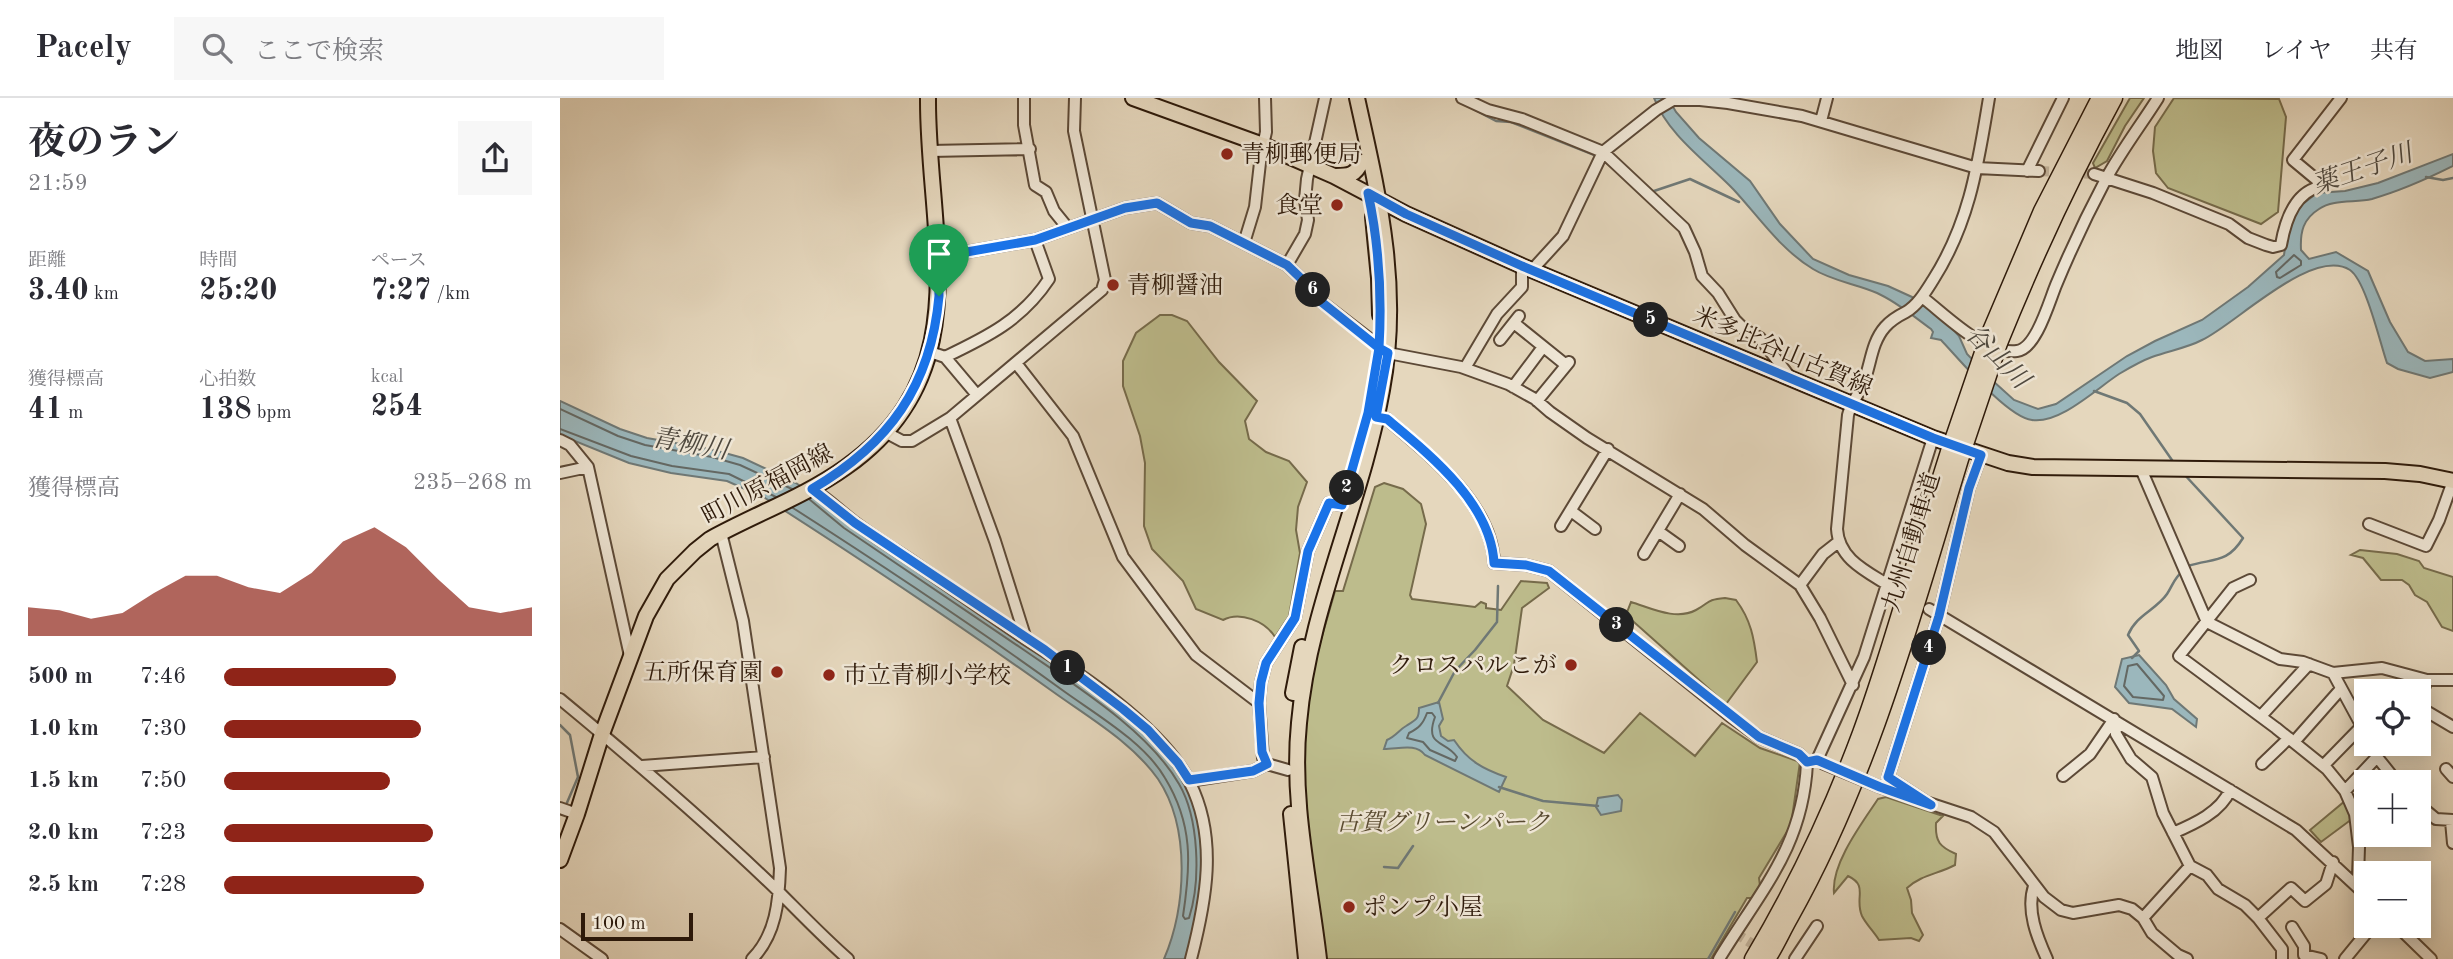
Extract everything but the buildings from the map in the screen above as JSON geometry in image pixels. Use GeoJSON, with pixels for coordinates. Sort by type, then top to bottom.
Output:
{"type":"FeatureCollection","features":[{"type":"Feature","properties":{"kind":"highway"},"geometry":{"type":"LineString","coordinates":[[2069,155],[2094,98]]}},
{"type":"Feature","properties":{"kind":"highway","name":"九州自動車道"},"geometry":{"type":"LineString","coordinates":[[1753,959],[1805,863],[1862,732],[2015,271],[2069,155],[2100,98]]}},
{"type":"Feature","properties":{"kind":"highway","name":"九州自動車道"},"geometry":{"type":"LineString","coordinates":[[1994,340],[2114,98]]}},
{"type":"Feature","properties":{"kind":"highway","name":"九州自動車道"},"geometry":{"type":"LineString","coordinates":[[1767,959],[1808,887],[1852,790],[1906,637],[1955,454]]}},
{"type":"Feature","properties":{"kind":"main road","name":"町川原福岡線"},"geometry":{"type":"LineString","coordinates":[[560,860],[630,656],[646,617],[667,579],[695,551],[721,533],[809,490],[857,460],[884,432],[909,399],[930,352],[938,305],[938,257],[928,98]]}},
{"type":"Feature","properties":{"kind":"main road","name":"米多比谷山古賀線"},"geometry":{"type":"LineString","coordinates":[[1132,98],[1263,145],[1334,176],[1406,214],[1527,268],[1933,438],[2008,463],[2033,467],[2385,471],[2420,474],[2453,481]]}},
{"type":"Feature","properties":{"kind":"main road"},"geometry":{"type":"LineString","coordinates":[[1319,959],[1299,808],[1298,724],[1318,619],[1376,417],[1390,302],[1385,232],[1361,162],[1347,98]]}},
{"type":"Feature","properties":{"kind":"main road"},"geometry":{"type":"LineString","coordinates":[[1306,959],[1290,808],[1289,720],[1297,664],[1383,351],[1373,196],[1357,98]]}},
{"type":"Feature","properties":{"kind":"main road"},"geometry":{"type":"LineString","coordinates":[[1334,176],[1356,172],[1361,162]]}},
{"type":"Feature","properties":{"kind":"main road"},"geometry":{"type":"LineString","coordinates":[[1385,232],[1393,218],[1406,214]]}},
{"type":"Feature","properties":{"kind":"street"},"geometry":{"type":"LineString","coordinates":[[1024,98],[1024,125],[1035,185],[1046,192],[1054,211],[1067,227]]}},
{"type":"Feature","properties":{"kind":"street"},"geometry":{"type":"LineString","coordinates":[[884,432],[902,441],[912,441],[950,418],[1102,290],[1105,280],[1074,131],[1075,98]]}},
{"type":"Feature","properties":{"kind":"street"},"geometry":{"type":"LineString","coordinates":[[1244,243],[1255,207],[1266,132],[1265,98]]}},
{"type":"Feature","properties":{"kind":"street"},"geometry":{"type":"LineString","coordinates":[[1287,265],[1306,234],[1307,179],[1325,98]]}},
{"type":"Feature","properties":{"kind":"street"},"geometry":{"type":"LineString","coordinates":[[1462,98],[1603,152],[1684,228],[1702,276],[1718,293],[1735,320],[1745,330],[1760,338],[1790,378]]}},
{"type":"Feature","properties":{"kind":"street"},"geometry":{"type":"LineString","coordinates":[[1821,121],[1827,98]]}},
{"type":"Feature","properties":{"kind":"street"},"geometry":{"type":"LineString","coordinates":[[1891,587],[1854,563],[1838,543],[1839,504],[1851,404],[1863,385],[1878,336],[1898,314],[1907,311],[1921,298],[1954,246],[1977,168],[1989,98]]}},
{"type":"Feature","properties":{"kind":"street"},"geometry":{"type":"LineString","coordinates":[[2027,171],[2063,98]]}},
{"type":"Feature","properties":{"kind":"street"},"geometry":{"type":"LineString","coordinates":[[1921,298],[1975,341],[2003,351],[2023,349],[2033,340],[2038,330],[2066,260],[2107,177],[2158,98]]}},
{"type":"Feature","properties":{"kind":"street"},"geometry":{"type":"LineString","coordinates":[[2094,174],[2229,224],[2266,245],[2281,245],[2284,229],[2295,205],[2304,194],[2319,187],[2317,180],[2293,160],[2341,98]]}},
{"type":"Feature","properties":{"kind":"street"},"geometry":{"type":"LineString","coordinates":[[1465,368],[1497,314],[1522,287],[1527,268],[1563,236],[1603,152],[1673,99],[1752,107],[1821,121],[1977,168],[2039,172]]}},
{"type":"Feature","properties":{"kind":"street"},"geometry":{"type":"LineString","coordinates":[[930,151],[1030,149]]}},
{"type":"Feature","properties":{"kind":"street"},"geometry":{"type":"LineString","coordinates":[[938,257],[1035,240],[1125,208],[1157,203],[1191,223],[1210,226],[1287,265],[1312,289],[1319,300],[1383,351],[1465,368],[1513,387],[1587,438],[1703,509],[1745,545],[1800,585],[1820,618],[1853,685]]}},
{"type":"Feature","properties":{"kind":"street"},"geometry":{"type":"LineString","coordinates":[[945,357],[1003,327],[1018,316],[1044,286],[1049,279],[1035,240]]}},
{"type":"Feature","properties":{"kind":"street"},"geometry":{"type":"LineString","coordinates":[[1500,340],[1517,320],[1543,346],[1568,363],[1537,401]]}},
{"type":"Feature","properties":{"kind":"street"},"geometry":{"type":"LineString","coordinates":[[1513,387],[1543,346]]}},
{"type":"Feature","properties":{"kind":"street"},"geometry":{"type":"LineString","coordinates":[[930,352],[945,357],[977,395]]}},
{"type":"Feature","properties":{"kind":"street"},"geometry":{"type":"LineString","coordinates":[[1016,363],[1073,436],[1123,557],[1196,655],[1259,703]]}},
{"type":"Feature","properties":{"kind":"street"},"geometry":{"type":"LineString","coordinates":[[1376,417],[1387,419],[1449,474],[1481,520],[1494,549],[1494,563],[1526,565],[1549,571],[1759,737],[1880,787],[1971,817],[1994,832],[2034,886],[2061,910],[2073,912],[2119,905],[2133,909],[2143,918],[2152,933],[2178,955],[2188,959]]}},
{"type":"Feature","properties":{"kind":"street"},"geometry":{"type":"LineString","coordinates":[[950,418],[1027,639]]}},
{"type":"Feature","properties":{"kind":"street"},"geometry":{"type":"LineString","coordinates":[[1719,959],[1777,869],[1794,834],[1815,762],[1835,716],[1853,685],[1891,587],[1933,438]]}},
{"type":"Feature","properties":{"kind":"street"},"geometry":{"type":"LineString","coordinates":[[560,440],[570,445],[588,467],[630,656]]}},
{"type":"Feature","properties":{"kind":"street"},"geometry":{"type":"LineString","coordinates":[[1561,526],[1608,449]]}},
{"type":"Feature","properties":{"kind":"street"},"geometry":{"type":"LineString","coordinates":[[1931,805],[1888,777],[1939,616],[1969,488],[1981,455]]}},
{"type":"Feature","properties":{"kind":"street"},"geometry":{"type":"LineString","coordinates":[[560,472],[588,467]]}},
{"type":"Feature","properties":{"kind":"street"},"geometry":{"type":"LineString","coordinates":[[2141,468],[2207,622],[2280,659],[2309,664],[2333,673],[2382,668],[2423,679]]}},
{"type":"Feature","properties":{"kind":"street"},"geometry":{"type":"LineString","coordinates":[[2369,524],[2426,546],[2453,481]]}},
{"type":"Feature","properties":{"kind":"street"},"geometry":{"type":"LineString","coordinates":[[809,490],[1075,673],[1148,730],[1178,763],[1189,780],[1202,814],[1208,860],[1200,923],[1191,959]]}},
{"type":"Feature","properties":{"kind":"street"},"geometry":{"type":"LineString","coordinates":[[1644,554],[1680,494]]}},
{"type":"Feature","properties":{"kind":"street"},"geometry":{"type":"LineString","coordinates":[[1267,764],[1262,752],[1259,703],[1266,663],[1295,618],[1308,551],[1329,503],[1342,505]]}},
{"type":"Feature","properties":{"kind":"street"},"geometry":{"type":"LineString","coordinates":[[1571,511],[1595,529]]}},
{"type":"Feature","properties":{"kind":"street"},"geometry":{"type":"LineString","coordinates":[[1658,531],[1679,546]]}},
{"type":"Feature","properties":{"kind":"street"},"geometry":{"type":"LineString","coordinates":[[721,533],[743,621],[780,868],[780,893],[772,931],[752,959]]}},
{"type":"Feature","properties":{"kind":"street"},"geometry":{"type":"LineString","coordinates":[[1800,585],[1822,554],[1838,543]]}},
{"type":"Feature","properties":{"kind":"street"},"geometry":{"type":"LineString","coordinates":[[2250,580],[2233,588],[2179,656],[2323,766],[2345,791],[2354,806]]}},
{"type":"Feature","properties":{"kind":"street"},"geometry":{"type":"LineString","coordinates":[[1928,609],[2296,830],[2353,883],[2358,877],[2360,847]]}},
{"type":"Feature","properties":{"kind":"street"},"geometry":{"type":"LineString","coordinates":[[2261,716],[2309,664]]}},
{"type":"Feature","properties":{"kind":"street"},"geometry":{"type":"LineString","coordinates":[[2333,673],[2354,713]]}},
{"type":"Feature","properties":{"kind":"street"},"geometry":{"type":"LineString","coordinates":[[2431,680],[2453,680]]}},
{"type":"Feature","properties":{"kind":"street"},"geometry":{"type":"LineString","coordinates":[[2262,764],[2291,740],[2340,690]]}},
{"type":"Feature","properties":{"kind":"street"},"geometry":{"type":"LineString","coordinates":[[560,698],[642,766],[848,959]]}},
{"type":"Feature","properties":{"kind":"street"},"geometry":{"type":"LineString","coordinates":[[2431,714],[2453,727]]}},
{"type":"Feature","properties":{"kind":"street"},"geometry":{"type":"LineString","coordinates":[[2063,776],[2090,754],[2114,719]]}},
{"type":"Feature","properties":{"kind":"street"},"geometry":{"type":"LineString","coordinates":[[2114,719],[2116,734],[2131,759],[2152,777],[2173,833],[2190,866],[2207,875],[2218,889],[2245,905],[2258,918],[2282,949],[2282,959]]}},
{"type":"Feature","properties":{"kind":"street"},"geometry":{"type":"LineString","coordinates":[[2323,766],[2354,739]]}},
{"type":"Feature","properties":{"kind":"street"},"geometry":{"type":"LineString","coordinates":[[642,766],[764,757]]}},
{"type":"Feature","properties":{"kind":"street"},"geometry":{"type":"LineString","coordinates":[[2345,791],[2377,757],[2387,770]]}},
{"type":"Feature","properties":{"kind":"street"},"geometry":{"type":"LineString","coordinates":[[1189,780],[1253,771],[1267,764],[1288,770]]}},
{"type":"Feature","properties":{"kind":"street"},"geometry":{"type":"LineString","coordinates":[[2173,833],[2200,822],[2227,797],[2230,789]]}},
{"type":"Feature","properties":{"kind":"street"},"geometry":{"type":"LineString","coordinates":[[560,808],[577,814]]}},
{"type":"Feature","properties":{"kind":"street"},"geometry":{"type":"LineString","coordinates":[[2431,815],[2436,819],[2452,820],[2453,843]]}},
{"type":"Feature","properties":{"kind":"street"},"geometry":{"type":"LineString","coordinates":[[2258,918],[2291,888],[2305,901],[2326,884],[2333,862]]}},
{"type":"Feature","properties":{"kind":"street"},"geometry":{"type":"LineString","coordinates":[[2143,918],[2190,866]]}},
{"type":"Feature","properties":{"kind":"street"},"geometry":{"type":"LineString","coordinates":[[2034,886],[2032,911],[2047,959]]}},
{"type":"Feature","properties":{"kind":"street"},"geometry":{"type":"LineString","coordinates":[[1795,959],[1817,926]]}},
{"type":"Feature","properties":{"kind":"street"},"geometry":{"type":"LineString","coordinates":[[2292,927],[2304,946],[2304,955],[2321,959]]}},
{"type":"Feature","properties":{"kind":"street"},"geometry":{"type":"LineString","coordinates":[[560,929],[602,959]]}},
{"type":"Feature","properties":{"kind":"street"},"geometry":{"type":"LineString","coordinates":[[2345,959],[2362,938]]}},
{"type":"Feature","properties":{"kind":"street"},"geometry":{"type":"LineString","coordinates":[[2409,938],[2431,959]]}},
{"type":"Feature","properties":{"kind":"green space"},"geometry":{"type":"Polygon","coordinates":[[[2130,98],[2144,98],[2125,126],[2107,161],[2095,168],[2093,163],[2130,98]]]}},
{"type":"Feature","properties":{"kind":"green space"},"geometry":{"type":"Polygon","coordinates":[[[2174,98],[2279,99],[2286,117],[2278,212],[2261,224],[2168,188],[2156,173],[2153,151],[2155,127],[2174,98]]]}},
{"type":"Feature","properties":{"kind":"green space"},"geometry":{"type":"Polygon","coordinates":[[[1160,315],[1172,315],[1187,321],[1219,362],[1257,401],[1245,421],[1249,439],[1266,452],[1289,461],[1307,482],[1298,507],[1296,530],[1300,553],[1289,616],[1275,637],[1265,626],[1252,619],[1230,617],[1223,620],[1196,609],[1183,581],[1152,549],[1144,526],[1145,463],[1140,436],[1123,386],[1123,361],[1136,333],[1160,315]]]}},
{"type":"Feature","properties":{"kind":"green space","name":"古賀グリーンパーク"},"geometry":{"type":"Polygon","coordinates":[[[1384,483],[1403,489],[1421,504],[1426,524],[1410,595],[1412,599],[1475,607],[1481,602],[1486,604],[1486,608],[1501,610],[1521,581],[1547,583],[1549,588],[1522,608],[1514,665],[1507,686],[1543,720],[1604,753],[1640,713],[1695,756],[1722,723],[1760,748],[1800,762],[1791,825],[1759,878],[1760,886],[1752,898],[1747,898],[1711,959],[1322,959],[1302,797],[1304,699],[1335,591],[1343,591],[1375,487],[1384,483]]]}},
{"type":"Feature","properties":{"kind":"green space"},"geometry":{"type":"Polygon","coordinates":[[[2360,550],[2397,554],[2419,561],[2424,568],[2453,577],[2453,631],[2442,627],[2427,602],[2415,595],[2409,585],[2402,580],[2381,580],[2363,558],[2351,555],[2360,550]]]}},
{"type":"Feature","properties":{"kind":"green space"},"geometry":{"type":"Polygon","coordinates":[[[1725,598],[1736,600],[1745,615],[1753,637],[1757,662],[1726,704],[1626,615],[1631,602],[1663,612],[1680,614],[1725,598]]]}},
{"type":"Feature","properties":{"kind":"green space"},"geometry":{"type":"Polygon","coordinates":[[[1886,797],[1943,816],[1936,823],[1936,835],[1942,846],[1956,854],[1955,865],[1924,877],[1907,888],[1912,913],[1923,935],[1919,941],[1911,938],[1879,940],[1862,916],[1860,888],[1848,876],[1834,893],[1837,869],[1849,844],[1878,799],[1886,797]]]}},
{"type":"Feature","properties":{"kind":"green space"},"geometry":{"type":"Polygon","coordinates":[[[2345,801],[2352,819],[2321,842],[2310,830],[2345,801]]]}},
{"type":"Feature","properties":{"kind":"water"},"geometry":{"type":"Polygon","coordinates":[[[1654,98],[1668,98],[1676,112],[1699,138],[1750,181],[1780,224],[1813,259],[1849,275],[1888,286],[1940,315],[1959,336],[1967,354],[1993,381],[2014,400],[2038,409],[2056,404],[2127,356],[2202,320],[2248,287],[2284,255],[2289,222],[2301,201],[2304,203],[2317,193],[2345,191],[2378,183],[2453,154],[2453,166],[2413,184],[2372,199],[2338,202],[2319,209],[2306,222],[2302,232],[2301,250],[2309,259],[2336,252],[2368,271],[2390,322],[2408,352],[2425,361],[2453,359],[2453,372],[2430,378],[2387,363],[2362,286],[2350,270],[2334,266],[2315,269],[2295,278],[2216,332],[2196,343],[2135,365],[2066,411],[2043,420],[2032,420],[2010,409],[1997,398],[1941,340],[1931,338],[1931,329],[1905,310],[1877,293],[1820,273],[1790,252],[1734,190],[1678,136],[1654,98]]]}},
{"type":"Feature","properties":{"kind":"water"},"geometry":{"type":"Polygon","coordinates":[[[560,401],[620,429],[647,438],[743,458],[796,483],[1078,678],[1147,735],[1177,768],[1190,789],[1202,837],[1201,899],[1187,959],[1164,959],[1177,916],[1180,892],[1182,868],[1176,820],[1158,779],[1136,753],[981,641],[765,498],[727,481],[671,473],[629,463],[560,435],[560,401]]]}},
{"type":"Feature","properties":{"kind":"water"},"geometry":{"type":"Polygon","coordinates":[[[2139,655],[2166,685],[2174,699],[2197,719],[2196,727],[2172,709],[2129,703],[2115,687],[2122,659],[2139,655]]]}},
{"type":"Feature","properties":{"kind":"water"},"geometry":{"type":"Polygon","coordinates":[[[1439,702],[1443,719],[1439,726],[1441,736],[1448,741],[1454,740],[1465,754],[1477,763],[1506,777],[1499,792],[1417,749],[1384,749],[1387,740],[1416,719],[1419,708],[1439,702]]]}},
{"type":"Feature","properties":{"kind":"water"},"geometry":{"type":"Polygon","coordinates":[[[1618,795],[1622,800],[1621,811],[1601,815],[1596,807],[1598,798],[1618,795]]]}},
{"type":"Feature","properties":{"kind":"waterway"},"geometry":{"type":"LineString","coordinates":[[1473,109],[1496,121],[1511,122],[1597,156]]}},
{"type":"Feature","properties":{"kind":"waterway"},"geometry":{"type":"LineString","coordinates":[[1603,160],[1614,169]]}},
{"type":"Feature","properties":{"kind":"waterway"},"geometry":{"type":"LineString","coordinates":[[2426,177],[2443,180],[2453,178]]}},
{"type":"Feature","properties":{"kind":"waterway"},"geometry":{"type":"LineString","coordinates":[[1651,192],[1690,179],[1739,202]]}},
{"type":"Feature","properties":{"kind":"waterway"},"geometry":{"type":"LineString","coordinates":[[2094,391],[2127,403],[2140,414],[2174,463]]}},
{"type":"Feature","properties":{"kind":"waterway"},"geometry":{"type":"LineString","coordinates":[[2183,473],[2243,538],[2225,556],[2188,566]]}},
{"type":"Feature","properties":{"kind":"waterway"},"geometry":{"type":"LineString","coordinates":[[2132,658],[2139,651],[2128,635],[2132,628],[2162,600],[2183,571]]}},
{"type":"Feature","properties":{"kind":"waterway"},"geometry":{"type":"LineString","coordinates":[[1438,703],[1455,671],[1497,622],[1498,586]]}},
{"type":"Feature","properties":{"kind":"waterway"},"geometry":{"type":"LineString","coordinates":[[560,725],[570,735],[578,777],[566,805]]}},
{"type":"Feature","properties":{"kind":"waterway"},"geometry":{"type":"LineString","coordinates":[[1499,787],[1543,801],[1598,806]]}},
{"type":"Feature","properties":{"kind":"waterway"},"geometry":{"type":"LineString","coordinates":[[1384,867],[1398,868],[1413,846]]}},
{"type":"Feature","properties":{"kind":"waterway"},"geometry":{"type":"LineString","coordinates":[[1708,959],[1735,912]]}},
{"type":"Feature","properties":{"kind":"tunnel"},"geometry":{"type":"LineString","coordinates":[[2039,171],[2094,174]]}},
{"type":"Feature","properties":{"kind":"tunnel"},"geometry":{"type":"LineString","coordinates":[[1735,933],[1777,959]]}},
{"type":"Feature","properties":{"kind":"place","name":"青柳郵便局"},"geometry":{"type":"Point","coordinates":[1227,154]}},
{"type":"Feature","properties":{"kind":"place","name":"食堂"},"geometry":{"type":"Point","coordinates":[1337,205]}},
{"type":"Feature","properties":{"kind":"place","name":"青柳醤油"},"geometry":{"type":"Point","coordinates":[1113,285]}},
{"type":"Feature","properties":{"kind":"place","name":"クロスパルこが"},"geometry":{"type":"Point","coordinates":[1571,665]}},
{"type":"Feature","properties":{"kind":"place","name":"五所保育園"},"geometry":{"type":"Point","coordinates":[777,672]}},
{"type":"Feature","properties":{"kind":"place","name":"市立青柳小学校"},"geometry":{"type":"Point","coordinates":[829,675]}},
{"type":"Feature","properties":{"kind":"place","name":"ポンプ小屋"},"geometry":{"type":"Point","coordinates":[1349,907]}},
{"type":"Feature","properties":{"kind":"route"},"geometry":{"type":"LineString","coordinates":[[939,296],[935,330],[925,367],[898,416],[857,460],[812,489],[855,523],[1045,650],[1123,709],[1148,730],[1178,763],[1189,780],[1253,771],[1267,764],[1262,752],[1259,703],[1266,663],[1295,618],[1308,551],[1329,503],[1342,505],[1368,413],[1379,348],[1388,353],[1376,417],[1387,419],[1449,474],[1481,520],[1494,549],[1494,563],[1526,565],[1549,571],[1759,737],[1799,754],[1807,762],[1817,760],[1931,805],[1888,777],[1939,616],[1969,488],[1981,455],[1933,438],[1522,266],[1406,214],[1368,193],[1380,278],[1379,348],[1319,300],[1312,289],[1287,265],[1210,226],[1191,223],[1157,203],[1125,208],[1035,240],[938,257],[939,296]]}},
{"type":"Feature","properties":{"kind":"water label","name":"薬王子川"},"geometry":{"type":"Point","coordinates":[2362,168]}},
{"type":"Feature","properties":{"kind":"water label","name":"谷山川"},"geometry":{"type":"Point","coordinates":[1998,356]}},
{"type":"Feature","properties":{"kind":"water label","name":"青柳川"},"geometry":{"type":"Point","coordinates":[690,443]}}]}
